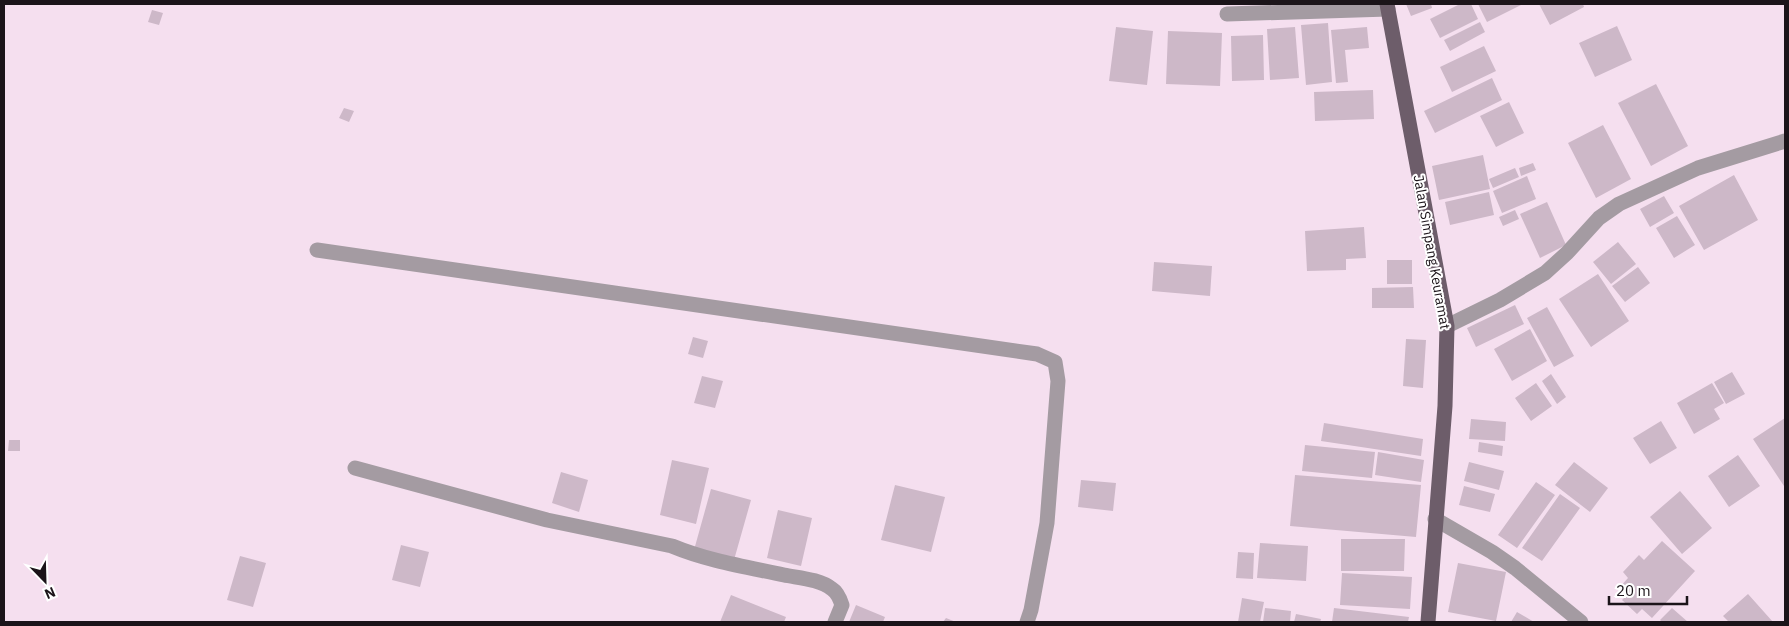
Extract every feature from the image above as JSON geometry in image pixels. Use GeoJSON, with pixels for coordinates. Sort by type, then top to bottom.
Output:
{"type":"FeatureCollection","features":[{"type":"Feature","properties":{"kind":"main road","name":"Jalan Simpang Keuramat"},"geometry":{"type":"LineString","coordinates":[[1387,6],[1447,326],[1445,406],[1428,622]]}},
{"type":"Feature","properties":{"kind":"street"},"geometry":{"type":"LineString","coordinates":[[1227,14],[1273,8],[1387,6]]}},
{"type":"Feature","properties":{"kind":"street"},"geometry":{"type":"LineString","coordinates":[[1447,326],[1500,300],[1544,273],[1567,253],[1599,218],[1619,204],[1698,168],[1785,141]]}},
{"type":"Feature","properties":{"kind":"street"},"geometry":{"type":"LineString","coordinates":[[317,250],[1037,354],[1055,362],[1058,381],[1047,523],[1031,610],[1027,622]]}},
{"type":"Feature","properties":{"kind":"street"},"geometry":{"type":"LineString","coordinates":[[355,468],[547,520],[672,546],[686,552],[720,561],[817,582],[833,589],[839,597],[842,605],[835,622]]}},
{"type":"Feature","properties":{"kind":"street"},"geometry":{"type":"LineString","coordinates":[[1435,520],[1508,562],[1581,622]]}},
{"type":"Feature","properties":{"kind":"building"},"geometry":{"type":"Polygon","coordinates":[[[1406,4],[1431,4],[1432,8],[1411,16],[1406,4]]]}},
{"type":"Feature","properties":{"kind":"building"},"geometry":{"type":"Polygon","coordinates":[[[1460,4],[1471,4],[1478,19],[1440,38],[1430,19],[1460,4]]]}},
{"type":"Feature","properties":{"kind":"building"},"geometry":{"type":"Polygon","coordinates":[[[1478,4],[1523,4],[1487,22],[1478,4]]]}},
{"type":"Feature","properties":{"kind":"building"},"geometry":{"type":"Polygon","coordinates":[[[1539,4],[1583,4],[1584,7],[1550,25],[1539,4]]]}},
{"type":"Feature","properties":{"kind":"building"},"geometry":{"type":"Polygon","coordinates":[[[152,10],[163,13],[159,25],[148,22],[152,10]]]}},
{"type":"Feature","properties":{"kind":"building"},"geometry":{"type":"Polygon","coordinates":[[[1480,22],[1485,32],[1450,51],[1444,40],[1480,22]]]}},
{"type":"Feature","properties":{"kind":"building"},"geometry":{"type":"Polygon","coordinates":[[[1328,23],[1332,82],[1306,85],[1301,25],[1328,23]]]}},
{"type":"Feature","properties":{"kind":"building"},"geometry":{"type":"Polygon","coordinates":[[[1617,26],[1632,60],[1595,77],[1579,43],[1617,26]]]}},
{"type":"Feature","properties":{"kind":"building"},"geometry":{"type":"Polygon","coordinates":[[[1116,27],[1153,31],[1147,85],[1109,81],[1116,27]]]}},
{"type":"Feature","properties":{"kind":"building"},"geometry":{"type":"Polygon","coordinates":[[[1295,27],[1299,78],[1270,80],[1267,29],[1295,27]]]}},
{"type":"Feature","properties":{"kind":"building"},"geometry":{"type":"Polygon","coordinates":[[[1367,27],[1369,48],[1345,50],[1348,82],[1336,83],[1331,30],[1367,27]]]}},
{"type":"Feature","properties":{"kind":"building"},"geometry":{"type":"Polygon","coordinates":[[[1168,31],[1222,33],[1220,86],[1166,84],[1168,31]]]}},
{"type":"Feature","properties":{"kind":"building"},"geometry":{"type":"Polygon","coordinates":[[[1263,35],[1264,80],[1232,81],[1231,36],[1263,35]]]}},
{"type":"Feature","properties":{"kind":"building"},"geometry":{"type":"Polygon","coordinates":[[[1484,46],[1496,71],[1452,92],[1440,67],[1484,46]]]}},
{"type":"Feature","properties":{"kind":"building"},"geometry":{"type":"Polygon","coordinates":[[[1492,78],[1502,100],[1435,133],[1424,111],[1492,78]]]}},
{"type":"Feature","properties":{"kind":"building"},"geometry":{"type":"Polygon","coordinates":[[[1656,84],[1688,146],[1651,166],[1618,103],[1656,84]]]}},
{"type":"Feature","properties":{"kind":"building"},"geometry":{"type":"Polygon","coordinates":[[[1373,90],[1374,119],[1315,121],[1314,92],[1373,90]]]}},
{"type":"Feature","properties":{"kind":"building"},"geometry":{"type":"Polygon","coordinates":[[[1509,102],[1524,133],[1496,147],[1480,116],[1509,102]]]}},
{"type":"Feature","properties":{"kind":"building"},"geometry":{"type":"Polygon","coordinates":[[[344,108],[354,111],[349,122],[339,118],[344,108]]]}},
{"type":"Feature","properties":{"kind":"building"},"geometry":{"type":"Polygon","coordinates":[[[1603,125],[1631,179],[1596,198],[1568,143],[1603,125]]]}},
{"type":"Feature","properties":{"kind":"building"},"geometry":{"type":"Polygon","coordinates":[[[1483,155],[1490,189],[1439,200],[1432,166],[1483,155]]]}},
{"type":"Feature","properties":{"kind":"building"},"geometry":{"type":"Polygon","coordinates":[[[1533,163],[1536,170],[1521,176],[1519,168],[1533,163]]]}},
{"type":"Feature","properties":{"kind":"building"},"geometry":{"type":"Polygon","coordinates":[[[1515,168],[1519,177],[1493,188],[1489,179],[1515,168]]]}},
{"type":"Feature","properties":{"kind":"building"},"geometry":{"type":"Polygon","coordinates":[[[1734,175],[1758,220],[1704,250],[1679,206],[1734,175]]]}},
{"type":"Feature","properties":{"kind":"building"},"geometry":{"type":"Polygon","coordinates":[[[1527,176],[1536,199],[1502,213],[1493,191],[1527,176]]]}},
{"type":"Feature","properties":{"kind":"building"},"geometry":{"type":"Polygon","coordinates":[[[1489,192],[1494,215],[1450,225],[1445,202],[1489,192]]]}},
{"type":"Feature","properties":{"kind":"building"},"geometry":{"type":"Polygon","coordinates":[[[1664,196],[1674,213],[1650,227],[1640,209],[1664,196]]]}},
{"type":"Feature","properties":{"kind":"building"},"geometry":{"type":"Polygon","coordinates":[[[1547,202],[1566,245],[1540,258],[1520,214],[1547,202]]]}},
{"type":"Feature","properties":{"kind":"building"},"geometry":{"type":"Polygon","coordinates":[[[1515,210],[1519,219],[1503,226],[1499,217],[1515,210]]]}},
{"type":"Feature","properties":{"kind":"building"},"geometry":{"type":"Polygon","coordinates":[[[1677,216],[1695,245],[1674,258],[1656,228],[1677,216]]]}},
{"type":"Feature","properties":{"kind":"building"},"geometry":{"type":"Polygon","coordinates":[[[1364,227],[1366,258],[1346,259],[1346,270],[1307,271],[1305,231],[1364,227]]]}},
{"type":"Feature","properties":{"kind":"building"},"geometry":{"type":"Polygon","coordinates":[[[1618,242],[1636,264],[1611,284],[1593,262],[1618,242]]]}},
{"type":"Feature","properties":{"kind":"building"},"geometry":{"type":"Polygon","coordinates":[[[1387,260],[1412,260],[1412,284],[1387,284],[1387,260]]]}},
{"type":"Feature","properties":{"kind":"building"},"geometry":{"type":"Polygon","coordinates":[[[1154,262],[1212,266],[1210,296],[1152,291],[1154,262]]]}},
{"type":"Feature","properties":{"kind":"building"},"geometry":{"type":"Polygon","coordinates":[[[1638,267],[1650,283],[1625,302],[1612,286],[1638,267]]]}},
{"type":"Feature","properties":{"kind":"building"},"geometry":{"type":"Polygon","coordinates":[[[1598,274],[1629,321],[1591,347],[1559,299],[1598,274]]]}},
{"type":"Feature","properties":{"kind":"building"},"geometry":{"type":"Polygon","coordinates":[[[1413,287],[1414,308],[1372,308],[1372,288],[1413,287]]]}},
{"type":"Feature","properties":{"kind":"building"},"geometry":{"type":"Polygon","coordinates":[[[1515,305],[1524,324],[1476,347],[1467,328],[1515,305]]]}},
{"type":"Feature","properties":{"kind":"building"},"geometry":{"type":"Polygon","coordinates":[[[1547,307],[1574,356],[1554,367],[1527,318],[1547,307]]]}},
{"type":"Feature","properties":{"kind":"building"},"geometry":{"type":"Polygon","coordinates":[[[1530,329],[1547,361],[1512,381],[1494,349],[1530,329]]]}},
{"type":"Feature","properties":{"kind":"building"},"geometry":{"type":"Polygon","coordinates":[[[693,337],[708,341],[703,358],[688,354],[693,337]]]}},
{"type":"Feature","properties":{"kind":"building"},"geometry":{"type":"Polygon","coordinates":[[[1406,339],[1426,340],[1423,388],[1403,386],[1406,339]]]}},
{"type":"Feature","properties":{"kind":"building"},"geometry":{"type":"Polygon","coordinates":[[[1732,372],[1745,394],[1726,404],[1714,382],[1732,372]]]}},
{"type":"Feature","properties":{"kind":"building"},"geometry":{"type":"Polygon","coordinates":[[[1551,374],[1566,397],[1557,404],[1542,381],[1551,374]]]}},
{"type":"Feature","properties":{"kind":"building"},"geometry":{"type":"Polygon","coordinates":[[[702,376],[723,381],[715,408],[694,403],[702,376]]]}},
{"type":"Feature","properties":{"kind":"building"},"geometry":{"type":"Polygon","coordinates":[[[1536,383],[1552,406],[1531,421],[1515,398],[1536,383]]]}},
{"type":"Feature","properties":{"kind":"building"},"geometry":{"type":"Polygon","coordinates":[[[1712,383],[1724,403],[1714,409],[1720,419],[1694,434],[1677,403],[1712,383]]]}},
{"type":"Feature","properties":{"kind":"building"},"geometry":{"type":"Polygon","coordinates":[[[1785,418],[1785,485],[1784,486],[1753,439],[1785,418]]]}},
{"type":"Feature","properties":{"kind":"building"},"geometry":{"type":"Polygon","coordinates":[[[1471,419],[1506,422],[1505,441],[1469,439],[1471,419]]]}},
{"type":"Feature","properties":{"kind":"building"},"geometry":{"type":"Polygon","coordinates":[[[1661,421],[1677,448],[1650,464],[1633,438],[1661,421]]]}},
{"type":"Feature","properties":{"kind":"building"},"geometry":{"type":"Polygon","coordinates":[[[1324,423],[1423,439],[1421,456],[1321,441],[1324,423]]]}},
{"type":"Feature","properties":{"kind":"building"},"geometry":{"type":"Polygon","coordinates":[[[9,440],[20,440],[20,451],[8,451],[9,440]]]}},
{"type":"Feature","properties":{"kind":"building"},"geometry":{"type":"Polygon","coordinates":[[[1479,442],[1503,446],[1502,456],[1478,452],[1479,442]]]}},
{"type":"Feature","properties":{"kind":"building"},"geometry":{"type":"Polygon","coordinates":[[[1305,445],[1375,452],[1372,478],[1302,471],[1305,445]]]}},
{"type":"Feature","properties":{"kind":"building"},"geometry":{"type":"Polygon","coordinates":[[[1378,452],[1424,460],[1421,482],[1375,475],[1378,452]]]}},
{"type":"Feature","properties":{"kind":"building"},"geometry":{"type":"Polygon","coordinates":[[[1738,455],[1760,486],[1729,507],[1708,476],[1738,455]]]}},
{"type":"Feature","properties":{"kind":"building"},"geometry":{"type":"Polygon","coordinates":[[[672,460],[709,468],[696,524],[660,515],[672,460]]]}},
{"type":"Feature","properties":{"kind":"building"},"geometry":{"type":"Polygon","coordinates":[[[1469,462],[1504,471],[1499,490],[1464,481],[1469,462]]]}},
{"type":"Feature","properties":{"kind":"building"},"geometry":{"type":"Polygon","coordinates":[[[1574,462],[1608,488],[1590,512],[1555,485],[1574,462]]]}},
{"type":"Feature","properties":{"kind":"building"},"geometry":{"type":"Polygon","coordinates":[[[561,472],[588,480],[579,512],[552,503],[561,472]]]}},
{"type":"Feature","properties":{"kind":"building"},"geometry":{"type":"Polygon","coordinates":[[[1295,475],[1421,485],[1416,537],[1290,526],[1295,475]]]}},
{"type":"Feature","properties":{"kind":"building"},"geometry":{"type":"Polygon","coordinates":[[[1081,480],[1116,483],[1113,511],[1078,507],[1081,480]]]}},
{"type":"Feature","properties":{"kind":"building"},"geometry":{"type":"Polygon","coordinates":[[[1536,482],[1555,495],[1517,548],[1498,535],[1536,482]]]}},
{"type":"Feature","properties":{"kind":"building"},"geometry":{"type":"Polygon","coordinates":[[[895,485],[945,497],[931,552],[881,540],[895,485]]]}},
{"type":"Feature","properties":{"kind":"building"},"geometry":{"type":"Polygon","coordinates":[[[1464,486],[1495,494],[1490,512],[1459,505],[1464,486]]]}},
{"type":"Feature","properties":{"kind":"building"},"geometry":{"type":"Polygon","coordinates":[[[711,489],[751,500],[734,560],[694,550],[711,489]]]}},
{"type":"Feature","properties":{"kind":"building"},"geometry":{"type":"Polygon","coordinates":[[[1680,491],[1712,528],[1682,554],[1650,517],[1680,491]]]}},
{"type":"Feature","properties":{"kind":"building"},"geometry":{"type":"Polygon","coordinates":[[[1560,494],[1580,508],[1542,561],[1522,548],[1560,494]]]}},
{"type":"Feature","properties":{"kind":"building"},"geometry":{"type":"Polygon","coordinates":[[[778,510],[812,518],[801,566],[767,558],[778,510]]]}},
{"type":"Feature","properties":{"kind":"building"},"geometry":{"type":"Polygon","coordinates":[[[1341,539],[1405,539],[1404,571],[1341,571],[1341,539]]]}},
{"type":"Feature","properties":{"kind":"building"},"geometry":{"type":"Polygon","coordinates":[[[1662,541],[1695,571],[1652,618],[1642,609],[1637,614],[1622,600],[1627,595],[1619,588],[1628,578],[1623,572],[1639,555],[1644,560],[1662,541]]]}},
{"type":"Feature","properties":{"kind":"building"},"geometry":{"type":"Polygon","coordinates":[[[1260,543],[1308,546],[1306,581],[1257,578],[1260,543]]]}},
{"type":"Feature","properties":{"kind":"building"},"geometry":{"type":"Polygon","coordinates":[[[401,545],[429,552],[420,587],[392,580],[401,545]]]}},
{"type":"Feature","properties":{"kind":"building"},"geometry":{"type":"Polygon","coordinates":[[[1238,552],[1254,553],[1253,579],[1236,578],[1238,552]]]}},
{"type":"Feature","properties":{"kind":"building"},"geometry":{"type":"Polygon","coordinates":[[[240,556],[266,563],[253,607],[227,600],[240,556]]]}},
{"type":"Feature","properties":{"kind":"building"},"geometry":{"type":"Polygon","coordinates":[[[1458,563],[1506,572],[1496,621],[1448,612],[1458,563]]]}},
{"type":"Feature","properties":{"kind":"building"},"geometry":{"type":"Polygon","coordinates":[[[1342,573],[1412,577],[1410,609],[1340,605],[1342,573]]]}},
{"type":"Feature","properties":{"kind":"building"},"geometry":{"type":"Polygon","coordinates":[[[1748,594],[1773,622],[1729,622],[1723,616],[1748,594]]]}},
{"type":"Feature","properties":{"kind":"building"},"geometry":{"type":"Polygon","coordinates":[[[731,595],[786,617],[784,622],[720,622],[731,595]]]}},
{"type":"Feature","properties":{"kind":"building"},"geometry":{"type":"Polygon","coordinates":[[[1242,598],[1264,602],[1260,622],[1238,622],[1242,598]]]}},
{"type":"Feature","properties":{"kind":"building"},"geometry":{"type":"Polygon","coordinates":[[[856,605],[885,617],[883,622],[849,622],[856,605]]]}},
{"type":"Feature","properties":{"kind":"building"},"geometry":{"type":"Polygon","coordinates":[[[1265,608],[1291,611],[1290,622],[1263,622],[1265,608]]]}},
{"type":"Feature","properties":{"kind":"building"},"geometry":{"type":"Polygon","coordinates":[[[1334,608],[1409,617],[1408,622],[1332,622],[1334,608]]]}},
{"type":"Feature","properties":{"kind":"building"},"geometry":{"type":"Polygon","coordinates":[[[1672,608],[1688,622],[1662,622],[1660,620],[1672,608]]]}},
{"type":"Feature","properties":{"kind":"building"},"geometry":{"type":"Polygon","coordinates":[[[1517,612],[1534,622],[1511,622],[1517,612]]]}},
{"type":"Feature","properties":{"kind":"building"},"geometry":{"type":"Polygon","coordinates":[[[1296,614],[1321,619],[1320,622],[1294,622],[1296,614]]]}},
{"type":"Feature","properties":{"kind":"building"},"geometry":{"type":"Polygon","coordinates":[[[946,618],[956,622],[943,622],[946,618]]]}}]}
